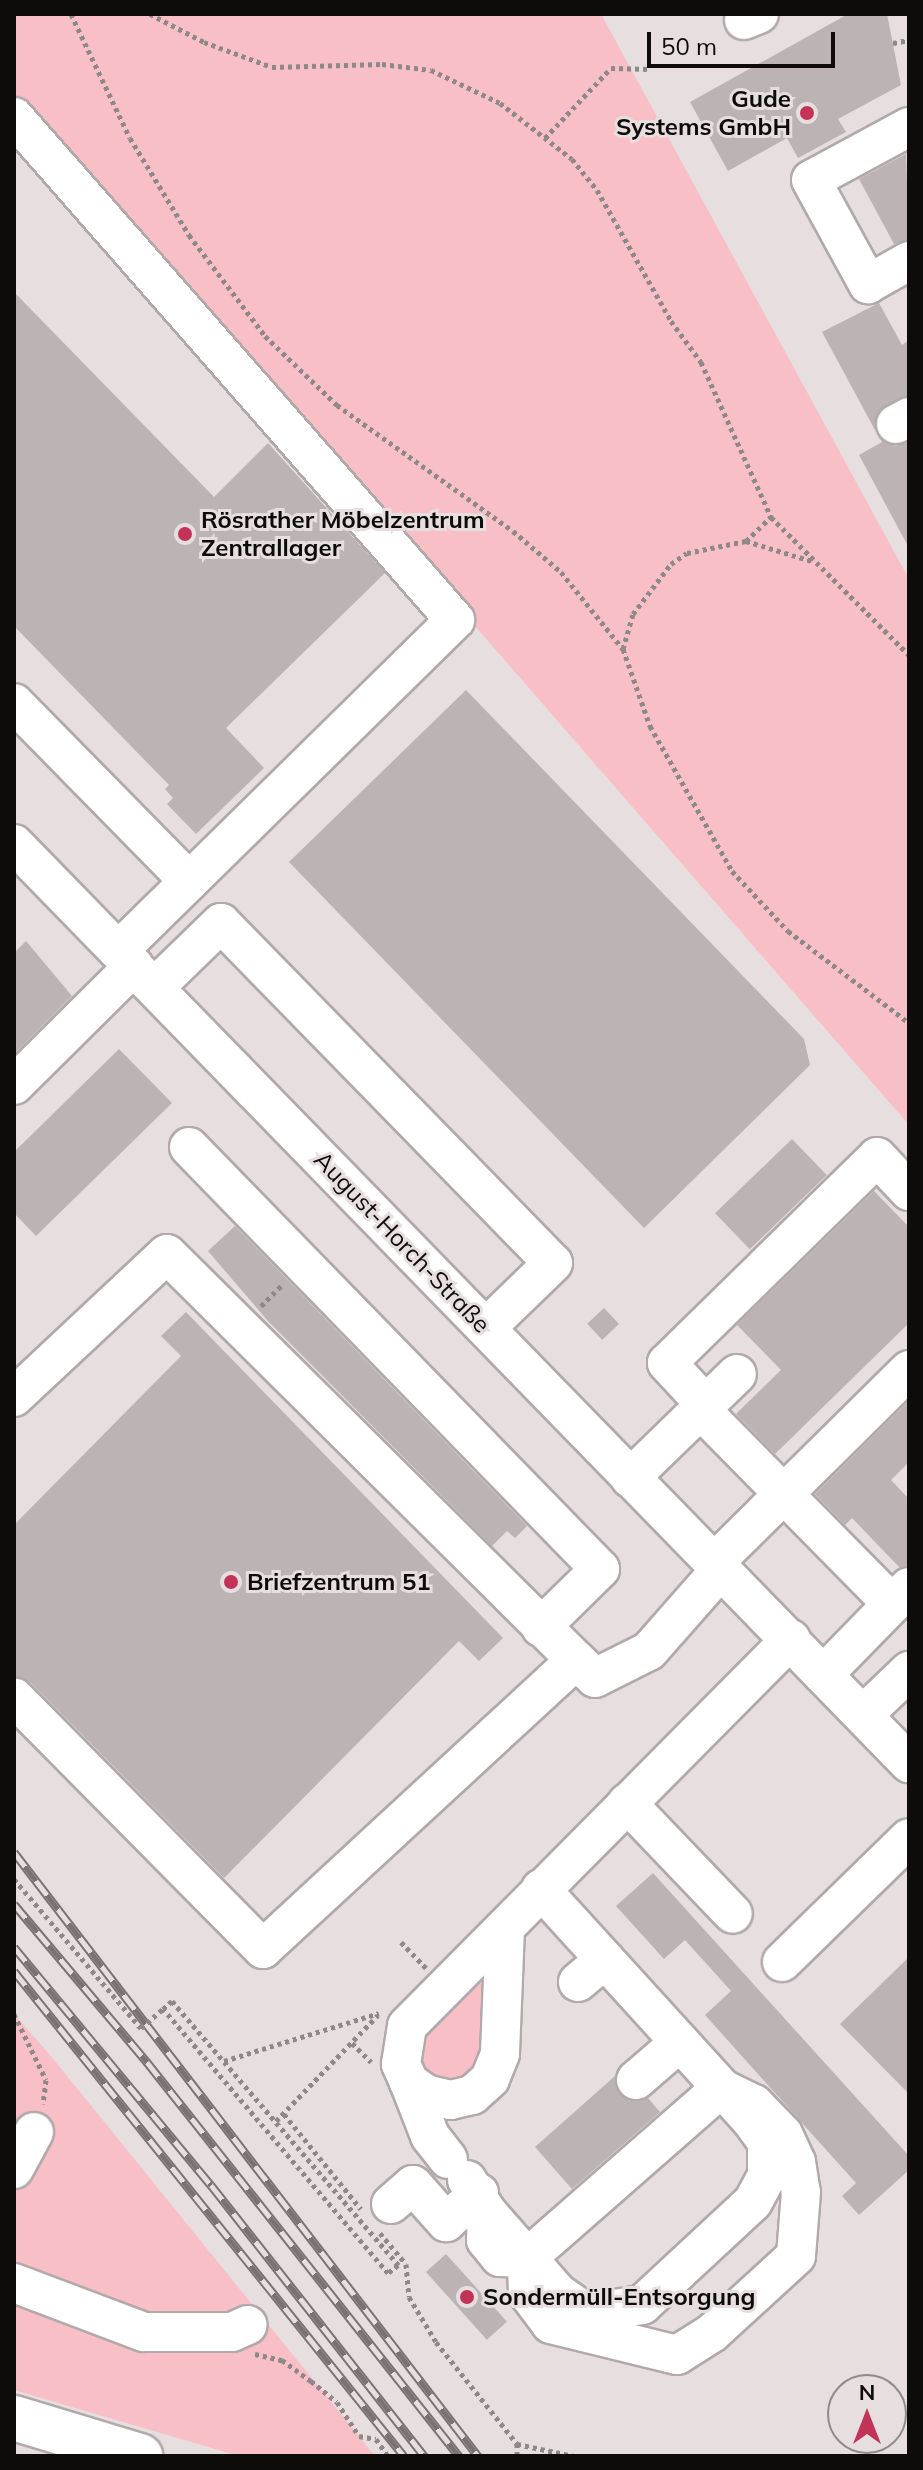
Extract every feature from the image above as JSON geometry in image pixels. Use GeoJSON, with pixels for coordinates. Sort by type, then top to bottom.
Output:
{"type":"FeatureCollection","features":[{"type":"Feature","properties":{"kind":"highway"},"geometry":{"type":"LineString","coordinates":[[14,2418],[140,2456]]}},
{"type":"Feature","properties":{"kind":"street"},"geometry":{"type":"LineString","coordinates":[[14,117],[455,620],[189,881],[136,968],[14,1085]]}},
{"type":"Feature","properties":{"kind":"street"},"geometry":{"type":"LineString","coordinates":[[909,127],[811,180],[868,284],[909,261]]}},
{"type":"Feature","properties":{"kind":"street"},"geometry":{"type":"LineString","coordinates":[[14,703],[189,881]]}},
{"type":"Feature","properties":{"kind":"street","name":"August-Horch-Straße"},"geometry":{"type":"LineString","coordinates":[[19,857],[136,968],[909,1763]]}},
{"type":"Feature","properties":{"kind":"street"},"geometry":{"type":"LineString","coordinates":[[136,968],[221,923],[542,1251],[553,1263],[486,1328]]}},
{"type":"Feature","properties":{"kind":"street"},"geometry":{"type":"LineString","coordinates":[[189,1147],[600,1569],[541,1627]]}},
{"type":"Feature","properties":{"kind":"street"},"geometry":{"type":"LineString","coordinates":[[823,1675],[905,1607],[784,1495],[667,1363],[877,1157],[909,1191]]}},
{"type":"Feature","properties":{"kind":"street"},"geometry":{"type":"LineString","coordinates":[[14,1397],[167,1254],[595,1678],[649,1651],[718,1565],[909,1370]]}},
{"type":"Feature","properties":{"kind":"street"},"geometry":{"type":"LineString","coordinates":[[630,1478],[737,1374]]}},
{"type":"Feature","properties":{"kind":"street"},"geometry":{"type":"LineString","coordinates":[[721,2088],[527,2258],[500,2257],[486,2240],[470,2186],[430,2136],[401,2064],[394,2019],[505,1928],[791,1639]]}},
{"type":"Feature","properties":{"kind":"street"},"geometry":{"type":"LineString","coordinates":[[14,1697],[263,1949],[576,1660]]}},
{"type":"Feature","properties":{"kind":"street"},"geometry":{"type":"LineString","coordinates":[[863,1715],[909,1671]]}},
{"type":"Feature","properties":{"kind":"street"},"geometry":{"type":"LineString","coordinates":[[627,1803],[733,1914]]}},
{"type":"Feature","properties":{"kind":"street"},"geometry":{"type":"LineString","coordinates":[[782,1962],[909,1838]]}},
{"type":"Feature","properties":{"kind":"street"},"geometry":{"type":"LineString","coordinates":[[527,2258],[558,2293],[587,2313],[642,2305],[753,2202],[767,2176],[767,2142],[680,2042],[591,1970],[541,1889]]}},
{"type":"Feature","properties":{"kind":"street"},"geometry":{"type":"LineString","coordinates":[[409,2082],[426,2094],[451,2100],[472,2095],[490,2079],[500,2054],[505,1928]]}},
{"type":"Feature","properties":{"kind":"street"},"geometry":{"type":"LineString","coordinates":[[636,2080],[680,2042]]}},
{"type":"Feature","properties":{"kind":"street"},"geometry":{"type":"LineString","coordinates":[[527,2258],[528,2294],[551,2324],[563,2330],[677,2355],[712,2333],[796,2256],[801,2192],[796,2162],[783,2134],[754,2104],[721,2088]]}},
{"type":"Feature","properties":{"kind":"street"},"geometry":{"type":"LineString","coordinates":[[14,2169],[34,2132]]}},
{"type":"Feature","properties":{"kind":"street"},"geometry":{"type":"LineString","coordinates":[[391,2204],[413,2185],[446,2222],[470,2186]]}},
{"type":"Feature","properties":{"kind":"street"},"geometry":{"type":"LineString","coordinates":[[14,2283],[144,2332],[240,2329]]}},
{"type":"Feature","properties":{"kind":"path"},"geometry":{"type":"LineString","coordinates":[[71,14],[130,138],[181,223],[265,336],[337,405],[513,531],[561,572],[623,649],[650,726],[732,871],[788,931],[909,1023]]}},
{"type":"Feature","properties":{"kind":"path"},"geometry":{"type":"LineString","coordinates":[[150,14],[204,42],[272,67],[382,64],[431,70],[500,103],[545,138],[597,190],[671,321],[701,362],[771,517],[909,655]]}},
{"type":"Feature","properties":{"kind":"path"},"geometry":{"type":"LineString","coordinates":[[893,43],[909,40]]}},
{"type":"Feature","properties":{"kind":"path"},"geometry":{"type":"LineString","coordinates":[[545,138],[611,68],[651,69]]}},
{"type":"Feature","properties":{"kind":"path"},"geometry":{"type":"LineString","coordinates":[[746,541],[771,517]]}},
{"type":"Feature","properties":{"kind":"path"},"geometry":{"type":"LineString","coordinates":[[623,649],[633,614],[671,564],[707,546],[746,541],[812,561]]}},
{"type":"Feature","properties":{"kind":"path"},"geometry":{"type":"LineString","coordinates":[[240,1327],[303,1264]]}},
{"type":"Feature","properties":{"kind":"path"},"geometry":{"type":"LineString","coordinates":[[14,1879],[141,2028],[165,2011],[172,2001],[398,2265],[388,2273],[165,2011]]}},
{"type":"Feature","properties":{"kind":"path"},"geometry":{"type":"LineString","coordinates":[[14,2014],[46,2080],[34,2132]]}},
{"type":"Feature","properties":{"kind":"path"},"geometry":{"type":"LineString","coordinates":[[224,2061],[394,2019]]}},
{"type":"Feature","properties":{"kind":"path"},"geometry":{"type":"LineString","coordinates":[[276,2121],[394,2019]]}},
{"type":"Feature","properties":{"kind":"path"},"geometry":{"type":"LineString","coordinates":[[284,2114],[406,2264],[409,2297],[436,2342],[517,2444],[517,2456]]}},
{"type":"Feature","properties":{"kind":"path"},"geometry":{"type":"LineString","coordinates":[[240,2329],[237,2343],[256,2355],[282,2360],[311,2381],[337,2402],[359,2436],[376,2439],[388,2456]]}},
{"type":"Feature","properties":{"kind":"path"},"geometry":{"type":"LineString","coordinates":[[517,2444],[574,2456]]}},
{"type":"Feature","properties":{"kind":"shaded area"},"geometry":{"type":"Polygon","coordinates":[[[14,14],[601,14],[909,579],[909,1125],[14,96],[14,14]]]}},
{"type":"Feature","properties":{"kind":"shaded area"},"geometry":{"type":"Polygon","coordinates":[[[476,1980],[485,1987],[485,2055],[467,2080],[434,2081],[422,2071],[415,2042],[476,1980]]]}},
{"type":"Feature","properties":{"kind":"shaded area"},"geometry":{"type":"Polygon","coordinates":[[[14,2014],[375,2456],[239,2456],[14,2390],[14,2014]]]}},
{"type":"Feature","properties":{"kind":"building"},"geometry":{"type":"Polygon","coordinates":[[[848,14],[887,14],[901,85],[838,119],[846,132],[798,158],[787,138],[728,171],[690,102],[848,14]]]}},
{"type":"Feature","properties":{"kind":"building"},"geometry":{"type":"Polygon","coordinates":[[[906,154],[909,239],[894,244],[859,179],[906,154]]]}},
{"type":"Feature","properties":{"kind":"building","name":"Rösrather Möbelzentrum Zentrallager"},"geometry":{"type":"Polygon","coordinates":[[[14,292],[214,497],[268,443],[385,573],[226,728],[264,768],[196,834],[167,804],[173,798],[165,789],[169,785],[14,626],[14,292]]]}},
{"type":"Feature","properties":{"kind":"building"},"geometry":{"type":"Polygon","coordinates":[[[879,303],[902,345],[909,340],[909,395],[878,412],[875,430],[822,332],[879,303]]]}},
{"type":"Feature","properties":{"kind":"building"},"geometry":{"type":"Polygon","coordinates":[[[880,438],[895,446],[909,442],[909,548],[859,455],[882,442],[880,438]]]}},
{"type":"Feature","properties":{"kind":"building"},"geometry":{"type":"Polygon","coordinates":[[[466,690],[804,1039],[810,1065],[644,1228],[289,862],[466,690]]]}},
{"type":"Feature","properties":{"kind":"building"},"geometry":{"type":"Polygon","coordinates":[[[26,941],[72,996],[14,1054],[14,953],[26,941]]]}},
{"type":"Feature","properties":{"kind":"building"},"geometry":{"type":"Polygon","coordinates":[[[119,1049],[172,1103],[36,1236],[14,1213],[14,1152],[119,1049]]]}},
{"type":"Feature","properties":{"kind":"building"},"geometry":{"type":"Polygon","coordinates":[[[792,1139],[827,1175],[750,1249],[715,1213],[792,1139]]]}},
{"type":"Feature","properties":{"kind":"building"},"geometry":{"type":"Polygon","coordinates":[[[874,1191],[909,1227],[909,1323],[775,1454],[736,1414],[781,1370],[737,1325],[874,1191]]]}},
{"type":"Feature","properties":{"kind":"building"},"geometry":{"type":"Polygon","coordinates":[[[235,1226],[527,1526],[515,1538],[507,1531],[492,1546],[268,1321],[208,1251],[235,1226]]]}},
{"type":"Feature","properties":{"kind":"building"},"geometry":{"type":"Polygon","coordinates":[[[604,1308],[619,1324],[602,1340],[587,1324],[604,1308]]]}},
{"type":"Feature","properties":{"kind":"building","name":"Briefzentrum 51"},"geometry":{"type":"Polygon","coordinates":[[[186,1312],[503,1638],[479,1661],[459,1641],[224,1878],[30,1682],[14,1676],[14,1525],[181,1356],[161,1336],[186,1312]]]}},
{"type":"Feature","properties":{"kind":"building"},"geometry":{"type":"Polygon","coordinates":[[[909,1401],[909,1462],[891,1480],[909,1499],[909,1566],[900,1568],[852,1518],[845,1525],[815,1494],[909,1401]]]}},
{"type":"Feature","properties":{"kind":"building"},"geometry":{"type":"Polygon","coordinates":[[[653,1873],[909,2156],[909,2170],[859,2215],[842,2196],[856,2183],[705,2015],[731,1991],[685,1940],[664,1959],[616,1906],[653,1873]]]}},
{"type":"Feature","properties":{"kind":"building"},"geometry":{"type":"Polygon","coordinates":[[[909,1957],[909,2094],[840,2024],[909,1957]]]}},
{"type":"Feature","properties":{"kind":"building"},"geometry":{"type":"Polygon","coordinates":[[[615,2076],[620,2095],[630,2101],[648,2098],[660,2112],[572,2189],[535,2147],[615,2076]]]}},
{"type":"Feature","properties":{"kind":"building","name":"Sondermüll-Entsorgung"},"geometry":{"type":"Polygon","coordinates":[[[446,2254],[507,2322],[487,2340],[426,2272],[446,2254]]]}},
{"type":"Feature","properties":{"kind":"railway"},"geometry":{"type":"LineString","coordinates":[[14,1852],[478,2456]]}},
{"type":"Feature","properties":{"kind":"railway"},"geometry":{"type":"LineString","coordinates":[[14,1904],[147,2062],[459,2456]]}},
{"type":"Feature","properties":{"kind":"railway"},"geometry":{"type":"LineString","coordinates":[[14,1947],[211,2185],[424,2456]]}},
{"type":"Feature","properties":{"kind":"railway"},"geometry":{"type":"LineString","coordinates":[[14,1971],[404,2456]]}},
{"type":"Feature","properties":{"kind":"place","name":"Gude Systems GmbH"},"geometry":{"type":"Point","coordinates":[807,113]}},
{"type":"Feature","properties":{"kind":"place","name":"Rösrather Möbelzentrum Zentrallager"},"geometry":{"type":"Point","coordinates":[185,534]}},
{"type":"Feature","properties":{"kind":"place","name":"Briefzentrum 51"},"geometry":{"type":"Point","coordinates":[231,1582]}},
{"type":"Feature","properties":{"kind":"place","name":"Sondermüll-Entsorgung"},"geometry":{"type":"Point","coordinates":[467,2297]}}]}
